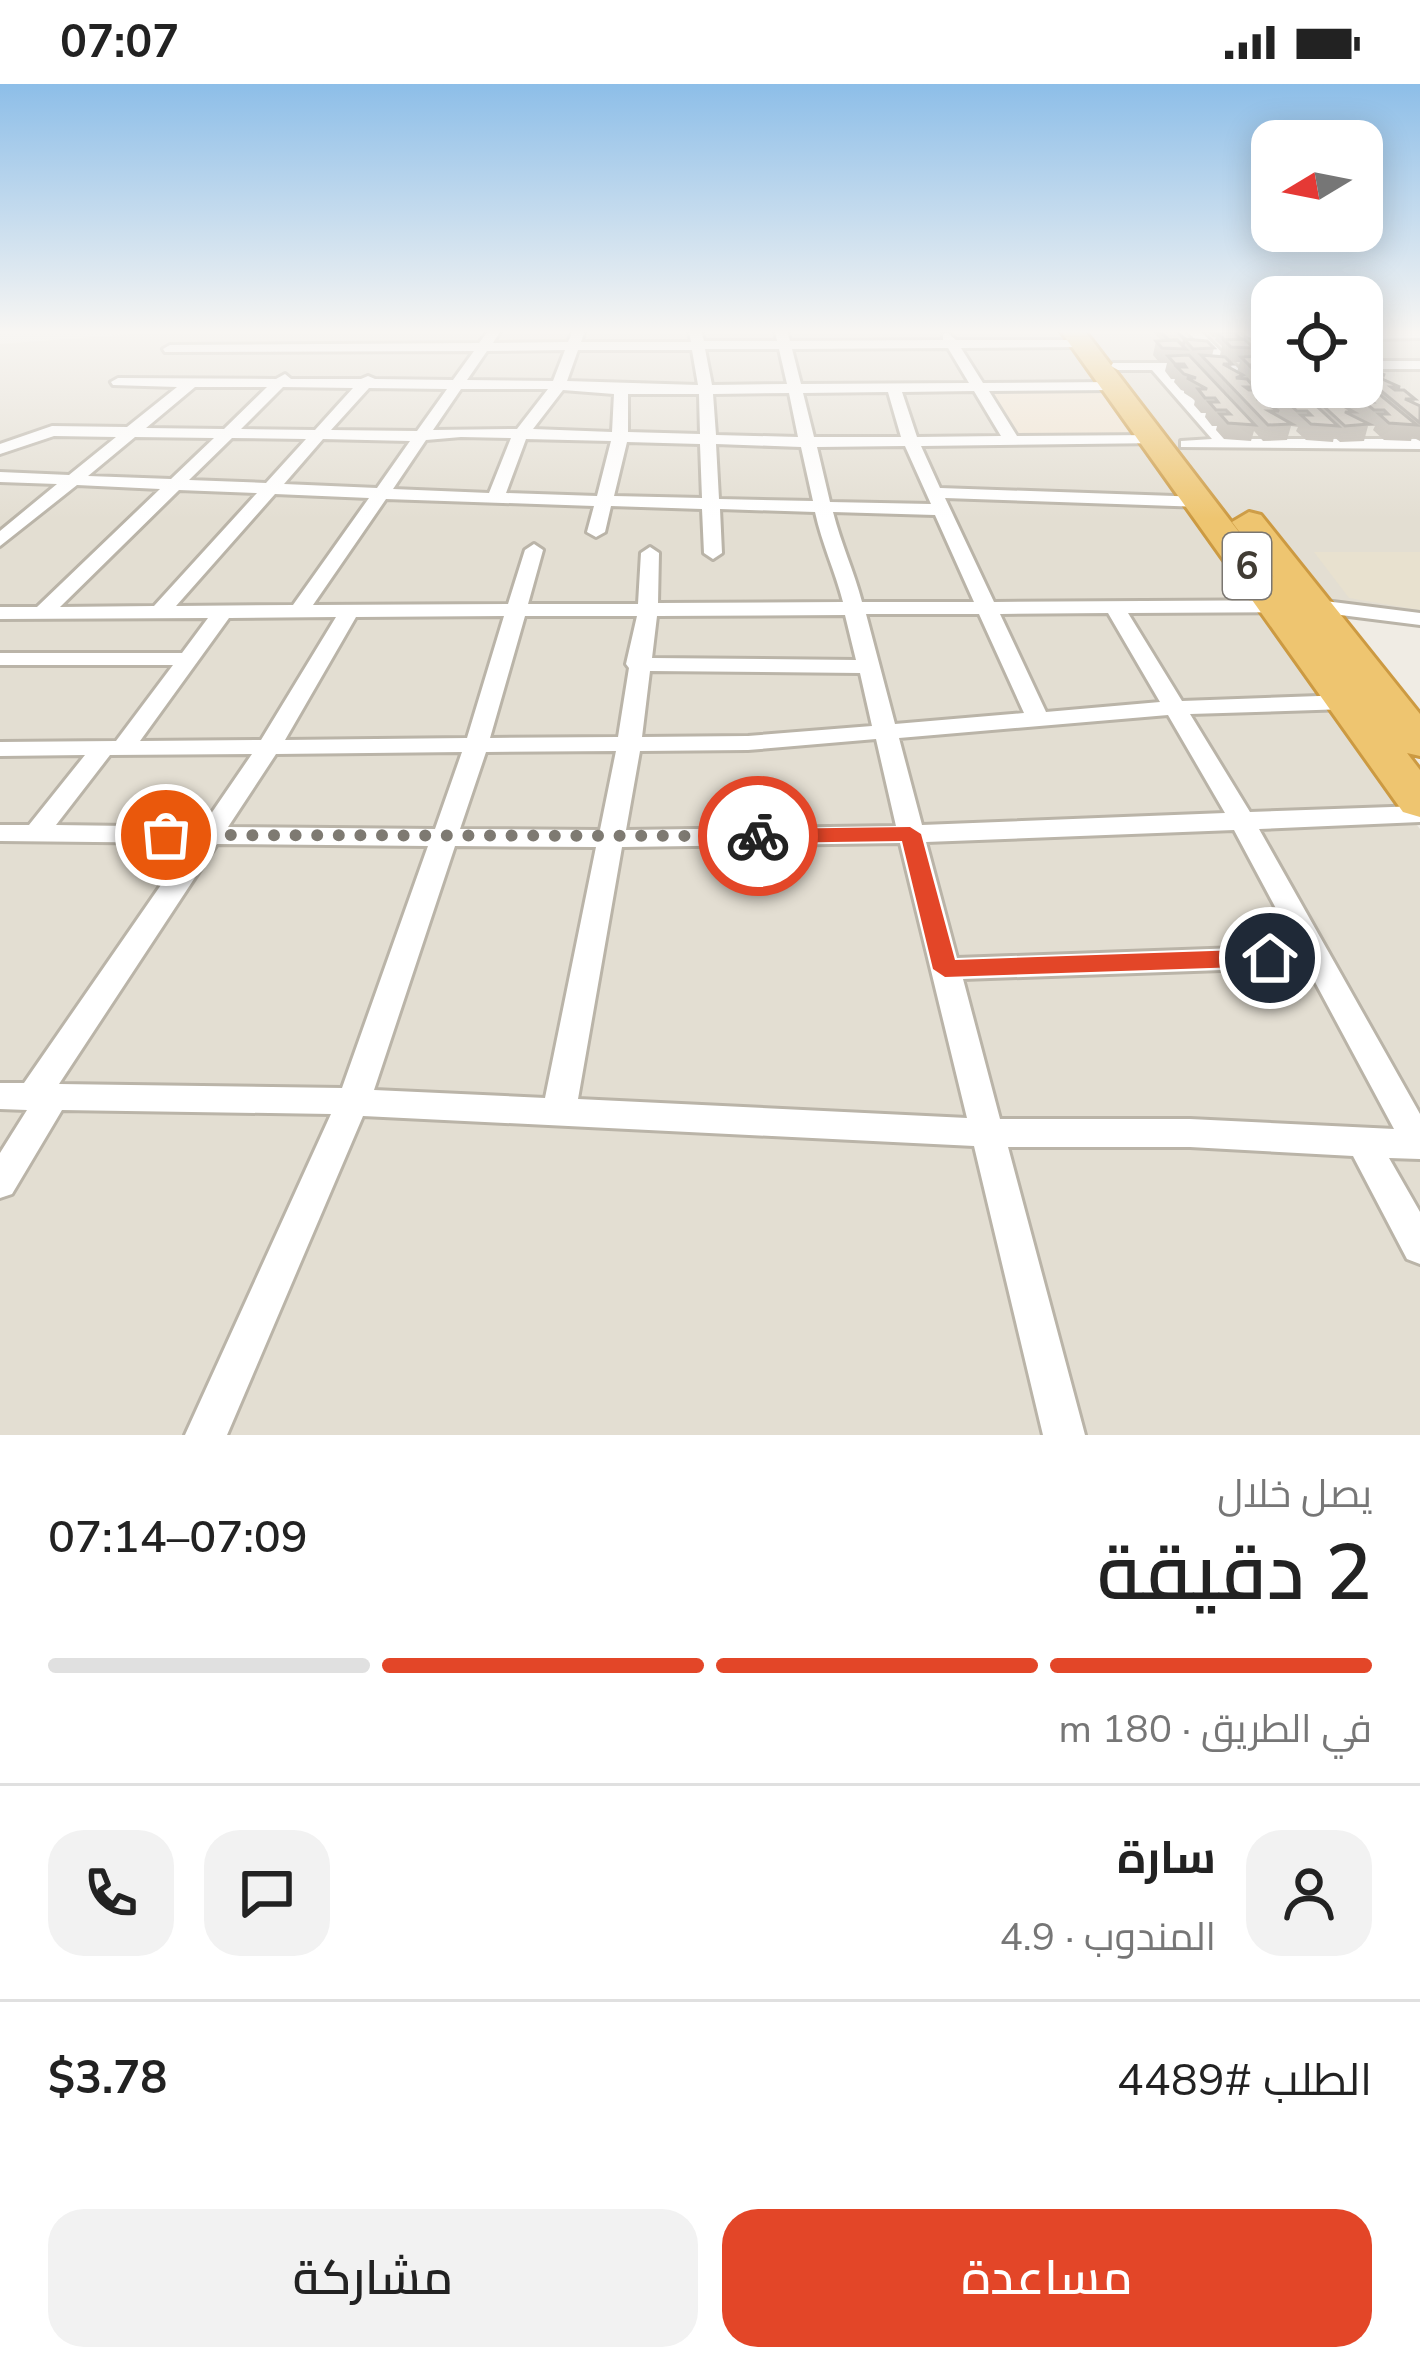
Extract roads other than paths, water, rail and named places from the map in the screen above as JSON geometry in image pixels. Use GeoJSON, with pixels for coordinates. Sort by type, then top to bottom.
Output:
{"type":"FeatureCollection","features":[{"type":"Feature","properties":{"kind":"highway","name":"6"},"geometry":{"type":"LineString","coordinates":[[1140,393],[1317,606],[1420,743]]}},
{"type":"Feature","properties":{"kind":"highway","name":"6"},"geometry":{"type":"LineString","coordinates":[[1185,446],[1203,502],[1420,802]]}},
{"type":"Feature","properties":{"kind":"street"},"geometry":{"type":"LineString","coordinates":[[0,540],[178,393]]}},
{"type":"Feature","properties":{"kind":"street"},"geometry":{"type":"LineString","coordinates":[[43,612],[271,393]]}},
{"type":"Feature","properties":{"kind":"street"},"geometry":{"type":"LineString","coordinates":[[157,614],[356,393]]}},
{"type":"Feature","properties":{"kind":"street"},"geometry":{"type":"LineString","coordinates":[[300,610],[451,393]]}},
{"type":"Feature","properties":{"kind":"street"},"geometry":{"type":"LineString","coordinates":[[495,498],[519,437],[554,393]]}},
{"type":"Feature","properties":{"kind":"street"},"geometry":{"type":"LineString","coordinates":[[596,532],[620,438],[621,393]]}},
{"type":"Feature","properties":{"kind":"street"},"geometry":{"type":"LineString","coordinates":[[706,393],[713,553]]}},
{"type":"Feature","properties":{"kind":"street"},"geometry":{"type":"LineString","coordinates":[[797,393],[1064,1435]]}},
{"type":"Feature","properties":{"kind":"street"},"geometry":{"type":"LineString","coordinates":[[896,393],[910,440],[1038,720]]}},
{"type":"Feature","properties":{"kind":"street"},"geometry":{"type":"LineString","coordinates":[[983,393],[1012,442]]}},
{"type":"Feature","properties":{"kind":"street"},"geometry":{"type":"LineString","coordinates":[[1140,393],[1185,446]]}},
{"type":"Feature","properties":{"kind":"street"},"geometry":{"type":"LineString","coordinates":[[1291,428],[1306,444]]}},
{"type":"Feature","properties":{"kind":"street"},"geometry":{"type":"LineString","coordinates":[[1356,430],[1372,444]]}},
{"type":"Feature","properties":{"kind":"street"},"geometry":{"type":"LineString","coordinates":[[0,449],[52,431],[421,436],[461,432],[519,437],[1185,446],[1420,444]]}},
{"type":"Feature","properties":{"kind":"street"},"geometry":{"type":"LineString","coordinates":[[0,477],[824,509],[938,501],[1203,502]]}},
{"type":"Feature","properties":{"kind":"street"},"geometry":{"type":"LineString","coordinates":[[206,1435],[352,1102],[476,746],[534,550]]}},
{"type":"Feature","properties":{"kind":"street"},"geometry":{"type":"LineString","coordinates":[[559,1112],[628,744],[648,609],[650,554]]}},
{"type":"Feature","properties":{"kind":"street"},"geometry":{"type":"LineString","coordinates":[[0,613],[1114,605],[1317,606],[1420,619]]}},
{"type":"Feature","properties":{"kind":"street"},"geometry":{"type":"LineString","coordinates":[[1114,605],[1241,819],[1420,1145]]}},
{"type":"Feature","properties":{"kind":"street"},"geometry":{"type":"LineString","coordinates":[[36,833],[113,748],[224,610]]}},
{"type":"Feature","properties":{"kind":"street"},"geometry":{"type":"LineString","coordinates":[[0,1184],[28,1096],[268,748],[350,610]]}},
{"type":"Feature","properties":{"kind":"street"},"geometry":{"type":"LineString","coordinates":[[0,659],[188,659]]}},
{"type":"Feature","properties":{"kind":"street"},"geometry":{"type":"LineString","coordinates":[[638,664],[868,667]]}},
{"type":"Feature","properties":{"kind":"street"},"geometry":{"type":"LineString","coordinates":[[0,749],[628,744],[885,735],[943,725],[1172,708],[1347,702]]}},
{"type":"Feature","properties":{"kind":"street"},"geometry":{"type":"LineString","coordinates":[[0,832],[610,839],[910,834],[1420,814]]}},
{"type":"Feature","properties":{"kind":"street"},"geometry":{"type":"LineString","coordinates":[[945,969],[1316,956]]}},
{"type":"Feature","properties":{"kind":"street"},"geometry":{"type":"LineString","coordinates":[[28,1096],[352,1102],[987,1132],[1190,1132],[1420,1145]]}},
{"type":"Feature","properties":{"kind":"street"},"geometry":{"type":"LineString","coordinates":[[1362,1141],[1420,1247]]}}]}
